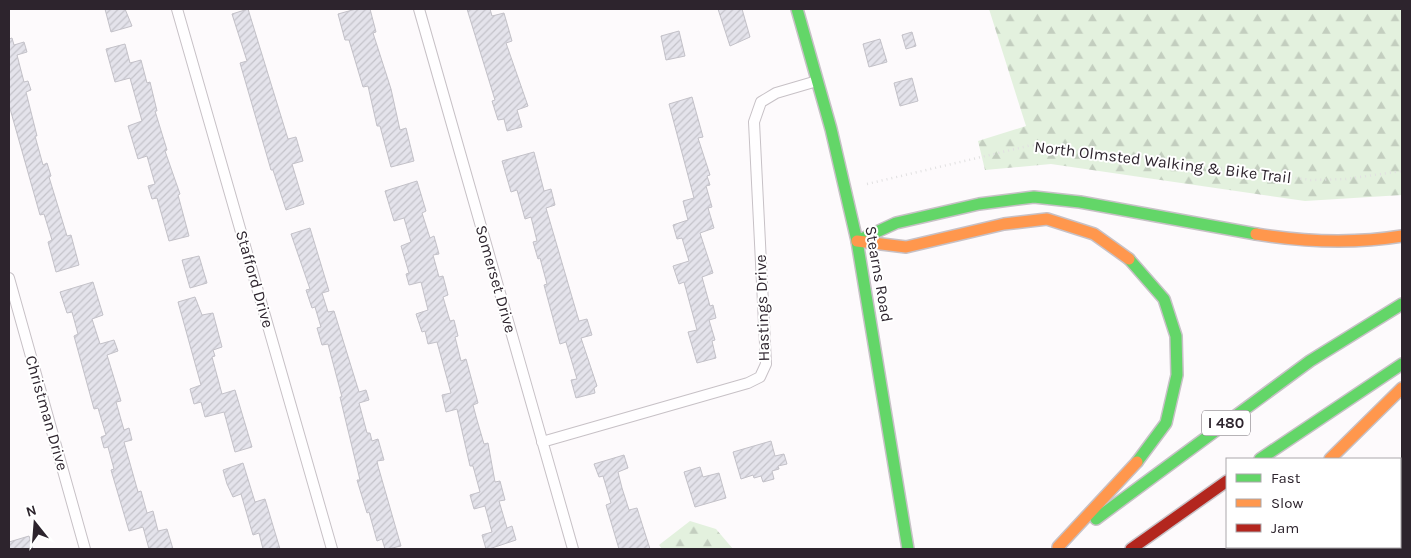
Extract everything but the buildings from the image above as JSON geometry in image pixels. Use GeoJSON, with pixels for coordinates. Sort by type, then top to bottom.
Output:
{"type":"FeatureCollection","features":[{"type":"Feature","properties":{"kind":"main road","name":"Stearns Road"},"geometry":{"type":"LineString","coordinates":[[796,9],[817,81],[857,241],[908,549]]}},
{"type":"Feature","properties":{"kind":"main road"},"geometry":{"type":"LineString","coordinates":[[857,241],[896,223],[979,204],[1034,197],[1080,202],[1286,239],[1333,242],[1373,241],[1402,236]]}},
{"type":"Feature","properties":{"kind":"main road"},"geometry":{"type":"LineString","coordinates":[[857,241],[906,246],[1004,224],[1047,218],[1094,234],[1135,263],[1164,299],[1176,336],[1177,375],[1166,423],[1142,458],[1056,548]]}},
{"type":"Feature","properties":{"kind":"main road","name":"I 480"},"geometry":{"type":"LineString","coordinates":[[1056,548],[1310,361],[1402,304]]}},
{"type":"Feature","properties":{"kind":"main road"},"geometry":{"type":"LineString","coordinates":[[1261,458],[1402,364]]}},
{"type":"Feature","properties":{"kind":"main road"},"geometry":{"type":"LineString","coordinates":[[1331,458],[1402,388]]}},
{"type":"Feature","properties":{"kind":"main road"},"geometry":{"type":"LineString","coordinates":[[1130,549],[1226,482]]}},
{"type":"Feature","properties":{"kind":"street","name":"Stafford Drive"},"geometry":{"type":"LineString","coordinates":[[177,9],[332,549]]}},
{"type":"Feature","properties":{"kind":"street","name":"Somerset Drive"},"geometry":{"type":"LineString","coordinates":[[419,9],[573,549]]}},
{"type":"Feature","properties":{"kind":"street","name":"Hastings Drive"},"geometry":{"type":"LineString","coordinates":[[542,442],[748,383],[760,377],[766,364],[754,122],[762,102],[776,93],[817,81]]}},
{"type":"Feature","properties":{"kind":"street","name":"Christman Drive"},"geometry":{"type":"LineString","coordinates":[[9,278],[85,549]]}},
{"type":"Feature","properties":{"kind":"path","name":"North Olmsted Walking & Bike Trail"},"geometry":{"type":"LineString","coordinates":[[867,184],[1032,145],[1311,180],[1346,179],[1402,171]]}},
{"type":"Feature","properties":{"kind":"green space"},"geometry":{"type":"Polygon","coordinates":[[[989,9],[1402,9],[1402,195],[1305,201],[1051,164],[985,170],[978,141],[1026,126],[989,9]]]}},
{"type":"Feature","properties":{"kind":"green space"},"geometry":{"type":"Polygon","coordinates":[[[1401,511],[1402,549],[1320,549],[1401,548],[1401,511]]]}},
{"type":"Feature","properties":{"kind":"green space"},"geometry":{"type":"Polygon","coordinates":[[[690,521],[716,529],[733,549],[662,549],[659,545],[690,521]]]}},
{"type":"Feature","properties":{"kind":"traffic: fast"},"geometry":{"type":"LineString","coordinates":[[797,9],[831,129],[857,241],[908,549]]}},
{"type":"Feature","properties":{"kind":"traffic: fast"},"geometry":{"type":"LineString","coordinates":[[857,241],[896,223],[979,204],[1034,197],[1080,202],[1256,234]]}},
{"type":"Feature","properties":{"kind":"traffic: fast"},"geometry":{"type":"LineString","coordinates":[[1129,259],[1164,299],[1176,336],[1177,375],[1166,423],[1137,462]]}},
{"type":"Feature","properties":{"kind":"traffic: fast"},"geometry":{"type":"LineString","coordinates":[[1096,519],[1310,361],[1402,304]]}},
{"type":"Feature","properties":{"kind":"traffic: fast"},"geometry":{"type":"LineString","coordinates":[[1261,458],[1402,364]]}},
{"type":"Feature","properties":{"kind":"traffic: slow"},"geometry":{"type":"LineString","coordinates":[[857,241],[906,247],[1004,224],[1047,219],[1094,234],[1129,259]]}},
{"type":"Feature","properties":{"kind":"traffic: slow"},"geometry":{"type":"LineString","coordinates":[[1256,234],[1329,241],[1384,239],[1402,236]]}},
{"type":"Feature","properties":{"kind":"traffic: slow"},"geometry":{"type":"LineString","coordinates":[[1331,458],[1402,388]]}},
{"type":"Feature","properties":{"kind":"traffic: slow"},"geometry":{"type":"LineString","coordinates":[[1058,547],[1137,462]]}},
{"type":"Feature","properties":{"kind":"traffic: jam"},"geometry":{"type":"LineString","coordinates":[[1131,549],[1226,482]]}}]}
